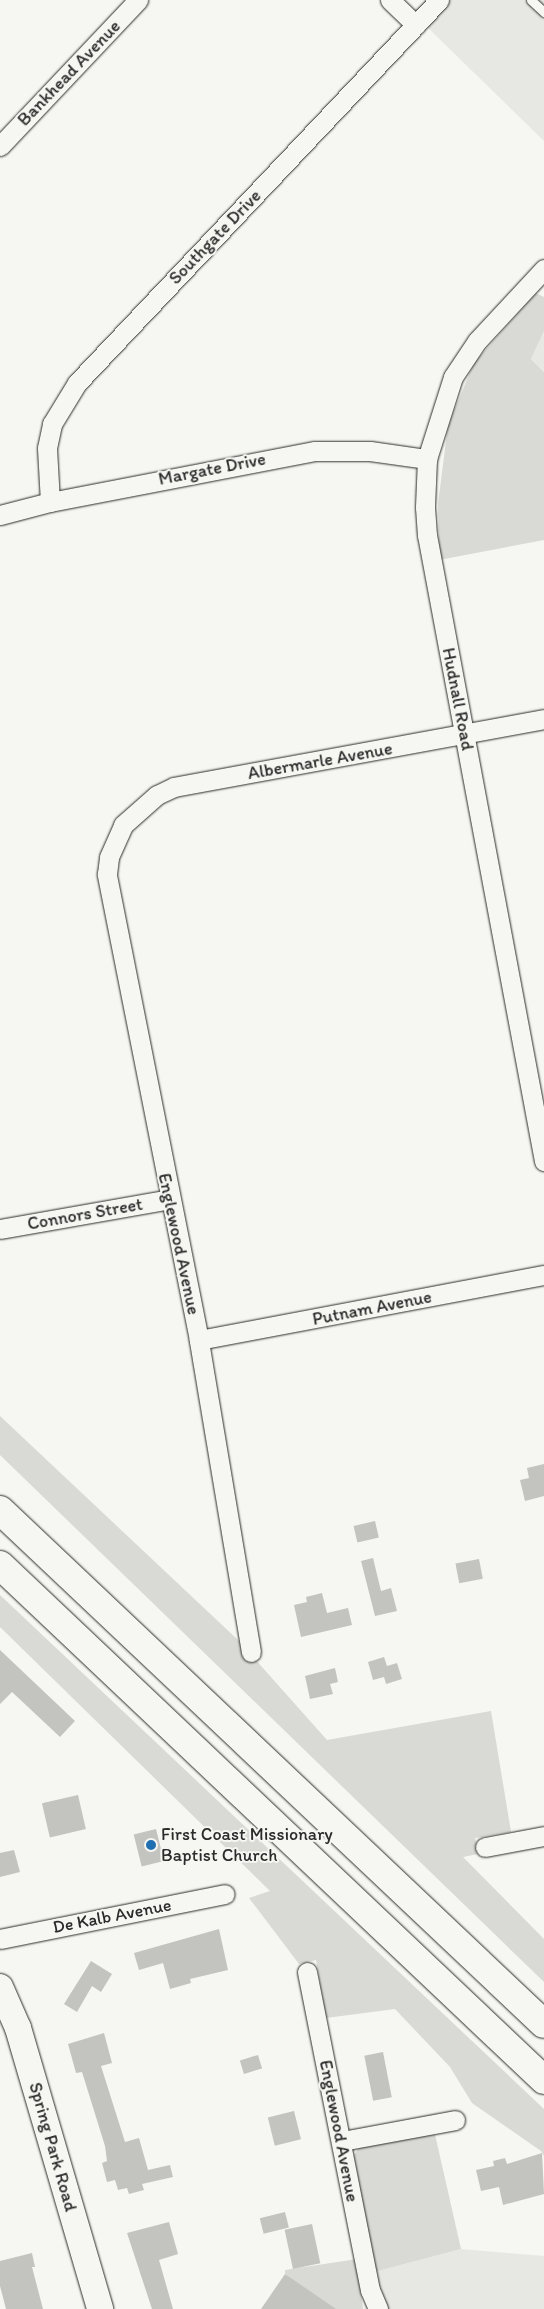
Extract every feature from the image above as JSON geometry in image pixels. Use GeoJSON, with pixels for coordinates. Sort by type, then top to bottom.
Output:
{"type":"FeatureCollection","features":[{"type":"Feature","properties":{"kind":"highway"},"geometry":{"type":"LineString","coordinates":[[0,1510],[544,2024]]}},
{"type":"Feature","properties":{"kind":"highway"},"geometry":{"type":"LineString","coordinates":[[0,1565],[544,2080]]}},
{"type":"Feature","properties":{"kind":"main road","name":"Spring Park Road"},"geometry":{"type":"LineString","coordinates":[[0,1987],[18,2028],[100,2309]]}},
{"type":"Feature","properties":{"kind":"street","name":"Bankhead Avenue"},"geometry":{"type":"LineString","coordinates":[[0,146],[138,0]]}},
{"type":"Feature","properties":{"kind":"street"},"geometry":{"type":"LineString","coordinates":[[390,0],[416,25]]}},
{"type":"Feature","properties":{"kind":"street","name":"Southgate Drive"},"geometry":{"type":"LineString","coordinates":[[50,502],[47,448],[52,424],[62,402],[77,383],[440,0]]}},
{"type":"Feature","properties":{"kind":"street","name":"Hudnall Road"},"geometry":{"type":"LineString","coordinates":[[544,269],[462,361],[441,407],[427,460],[427,535],[544,1161]]}},
{"type":"Feature","properties":{"kind":"street","name":"Margate Drive"},"geometry":{"type":"LineString","coordinates":[[0,515],[50,502],[315,450],[370,451],[427,460]]}},
{"type":"Feature","properties":{"kind":"street","name":"Albermarle Avenue"},"geometry":{"type":"LineString","coordinates":[[116,837],[137,810],[174,787],[544,719]]}},
{"type":"Feature","properties":{"kind":"street","name":"Englewood Avenue"},"geometry":{"type":"LineString","coordinates":[[116,837],[107,874],[199,1340],[251,1652]]}},
{"type":"Feature","properties":{"kind":"street","name":"Connors Street"},"geometry":{"type":"LineString","coordinates":[[0,1229],[170,1199]]}},
{"type":"Feature","properties":{"kind":"street","name":"Putnam Avenue"},"geometry":{"type":"LineString","coordinates":[[199,1340],[544,1275]]}},
{"type":"Feature","properties":{"kind":"street"},"geometry":{"type":"LineString","coordinates":[[485,1847],[544,1836]]}},
{"type":"Feature","properties":{"kind":"street","name":"De Kalb Avenue"},"geometry":{"type":"LineString","coordinates":[[0,1939],[225,1894]]}},
{"type":"Feature","properties":{"kind":"street","name":"Englewood Avenue"},"geometry":{"type":"LineString","coordinates":[[307,1972],[370,2290],[378,2309]]}},
{"type":"Feature","properties":{"kind":"street"},"geometry":{"type":"LineString","coordinates":[[342,2141],[455,2120]]}},
{"type":"Feature","properties":{"kind":"street","name":"Englewood Avenue"},"geometry":{"type":"LineString","coordinates":[[368,2309],[370,2290]]}},
{"type":"Feature","properties":{"kind":"lane"},"geometry":{"type":"LineString","coordinates":[[531,0],[544,12]]}},
{"type":"Feature","properties":{"kind":"shaded area"},"geometry":{"type":"Polygon","coordinates":[[[449,0],[544,0],[544,141],[425,25],[449,0]]]}},
{"type":"Feature","properties":{"kind":"shaded area"},"geometry":{"type":"Polygon","coordinates":[[[536,293],[544,297],[544,331],[531,359],[544,372],[544,540],[439,560],[438,504],[448,425],[474,363],[536,293]]]}},
{"type":"Feature","properties":{"kind":"shaded area"},"geometry":{"type":"Polygon","coordinates":[[[544,331],[544,372],[531,359],[544,331]]]}},
{"type":"Feature","properties":{"kind":"shaded area"},"geometry":{"type":"Polygon","coordinates":[[[0,1416],[238,1640],[327,1740],[491,1711],[511,1832],[475,1838],[478,1854],[463,1857],[544,1939],[544,1982],[0,1455],[0,1416]]]}},
{"type":"Feature","properties":{"kind":"shaded area"},"geometry":{"type":"Polygon","coordinates":[[[0,1595],[544,2109],[544,2156],[541,2151],[472,2103],[450,2067],[395,2009],[326,2018],[316,1960],[299,1964],[249,1898],[270,1891],[0,1627],[0,1595]]]}},
{"type":"Feature","properties":{"kind":"shaded area"},"geometry":{"type":"Polygon","coordinates":[[[434,2130],[461,2249],[374,2272],[354,2155],[360,2146],[434,2130]]]}},
{"type":"Feature","properties":{"kind":"shaded area"},"geometry":{"type":"Polygon","coordinates":[[[461,2249],[544,2256],[544,2309],[385,2309],[374,2272],[461,2249]]]}},
{"type":"Feature","properties":{"kind":"shaded area"},"geometry":{"type":"Polygon","coordinates":[[[357,2259],[363,2309],[330,2309],[285,2274],[285,2270],[357,2259]]]}},
{"type":"Feature","properties":{"kind":"building"},"geometry":{"type":"Polygon","coordinates":[[[544,1464],[544,1496],[525,1501],[520,1480],[529,1478],[527,1468],[544,1464]]]}},
{"type":"Feature","properties":{"kind":"building"},"geometry":{"type":"Polygon","coordinates":[[[375,1521],[379,1538],[357,1543],[354,1526],[375,1521]]]}},
{"type":"Feature","properties":{"kind":"building"},"geometry":{"type":"Polygon","coordinates":[[[373,1558],[381,1591],[391,1588],[397,1611],[375,1616],[361,1561],[373,1558]]]}},
{"type":"Feature","properties":{"kind":"building"},"geometry":{"type":"Polygon","coordinates":[[[479,1559],[483,1579],[459,1583],[455,1564],[479,1559]]]}},
{"type":"Feature","properties":{"kind":"building"},"geometry":{"type":"Polygon","coordinates":[[[322,1593],[327,1613],[348,1608],[352,1625],[301,1637],[294,1605],[307,1602],[306,1597],[322,1593]]]}},
{"type":"Feature","properties":{"kind":"building"},"geometry":{"type":"Polygon","coordinates":[[[0,1650],[75,1721],[60,1737],[12,1692],[0,1704],[0,1650]]]}},
{"type":"Feature","properties":{"kind":"building"},"geometry":{"type":"Polygon","coordinates":[[[384,1657],[387,1666],[397,1663],[402,1679],[386,1684],[384,1677],[373,1680],[368,1662],[384,1657]]]}},
{"type":"Feature","properties":{"kind":"building"},"geometry":{"type":"Polygon","coordinates":[[[335,1668],[338,1682],[330,1684],[333,1694],[310,1699],[305,1676],[335,1668]]]}},
{"type":"Feature","properties":{"kind":"building"},"geometry":{"type":"Polygon","coordinates":[[[78,1795],[86,1829],[50,1837],[42,1803],[78,1795]]]}},
{"type":"Feature","properties":{"kind":"building"},"geometry":{"type":"Polygon","coordinates":[[[156,1829],[164,1861],[142,1867],[134,1835],[156,1829]]]}},
{"type":"Feature","properties":{"kind":"building"},"geometry":{"type":"Polygon","coordinates":[[[14,1850],[20,1872],[0,1877],[0,1853],[14,1850]]]}},
{"type":"Feature","properties":{"kind":"building"},"geometry":{"type":"Polygon","coordinates":[[[219,1929],[228,1970],[190,1979],[191,1983],[170,1989],[163,1963],[139,1970],[134,1953],[219,1929]]]}},
{"type":"Feature","properties":{"kind":"building"},"geometry":{"type":"Polygon","coordinates":[[[91,1961],[112,1974],[101,1992],[92,1986],[77,2012],[64,2004],[91,1961]]]}},
{"type":"Feature","properties":{"kind":"building"},"geometry":{"type":"Polygon","coordinates":[[[104,2033],[112,2063],[101,2066],[125,2142],[139,2138],[148,2170],[170,2165],[173,2177],[142,2184],[144,2190],[129,2194],[127,2188],[118,2190],[115,2180],[107,2182],[102,2163],[107,2161],[105,2146],[82,2072],[76,2073],[68,2044],[104,2033]]]}},
{"type":"Feature","properties":{"kind":"building"},"geometry":{"type":"Polygon","coordinates":[[[383,2052],[392,2097],[373,2101],[364,2056],[383,2052]]]}},
{"type":"Feature","properties":{"kind":"building"},"geometry":{"type":"Polygon","coordinates":[[[258,2055],[262,2068],[244,2074],[240,2061],[258,2055]]]}},
{"type":"Feature","properties":{"kind":"building"},"geometry":{"type":"Polygon","coordinates":[[[294,2111],[301,2139],[275,2146],[268,2118],[294,2111]]]}},
{"type":"Feature","properties":{"kind":"building"},"geometry":{"type":"Polygon","coordinates":[[[542,2153],[544,2194],[503,2205],[499,2187],[481,2191],[476,2170],[494,2166],[493,2161],[505,2158],[507,2164],[542,2153]]]}},
{"type":"Feature","properties":{"kind":"building"},"geometry":{"type":"Polygon","coordinates":[[[285,2212],[289,2228],[264,2234],[260,2218],[285,2212]]]}},
{"type":"Feature","properties":{"kind":"building"},"geometry":{"type":"Polygon","coordinates":[[[169,2222],[178,2254],[159,2260],[173,2309],[152,2309],[127,2233],[169,2222]]]}},
{"type":"Feature","properties":{"kind":"building"},"geometry":{"type":"Polygon","coordinates":[[[312,2224],[320,2263],[293,2269],[285,2230],[312,2224]]]}},
{"type":"Feature","properties":{"kind":"building"},"geometry":{"type":"Polygon","coordinates":[[[32,2253],[35,2267],[32,2267],[43,2309],[6,2309],[0,2286],[0,2261],[32,2253]]]}},
{"type":"Feature","properties":{"kind":"building"},"geometry":{"type":"Polygon","coordinates":[[[285,2274],[336,2309],[261,2309],[285,2274]]]}},
{"type":"Feature","properties":{"kind":"place","name":"First Coast Missionary Baptist Church"},"geometry":{"type":"Point","coordinates":[151,1845]}}]}
